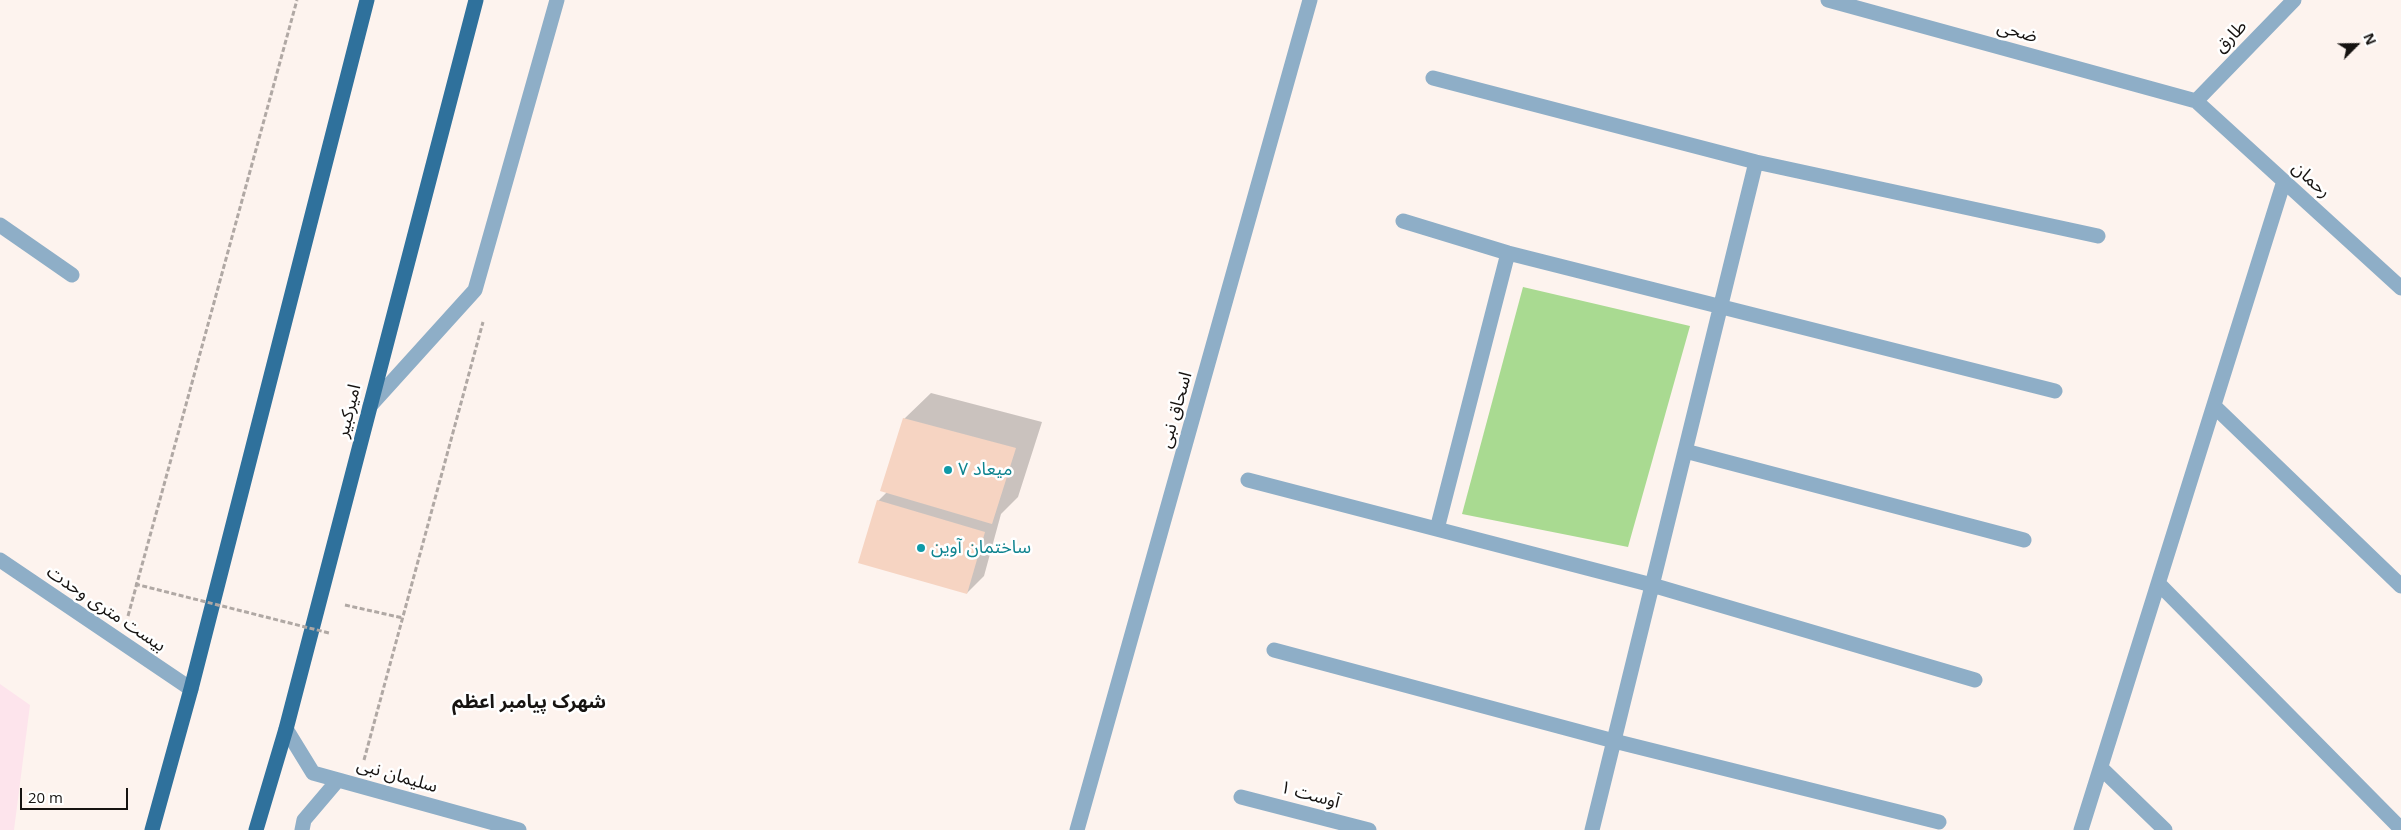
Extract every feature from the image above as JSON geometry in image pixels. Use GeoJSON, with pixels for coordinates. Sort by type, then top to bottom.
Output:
{"type":"FeatureCollection","features":[{"type":"Feature","properties":{"kind":"main road"},"geometry":{"type":"LineString","coordinates":[[152,830],[191,689],[367,0]]}},
{"type":"Feature","properties":{"kind":"main road","name":"امیرکبیر"},"geometry":{"type":"LineString","coordinates":[[256,830],[286,729],[476,0]]}},
{"type":"Feature","properties":{"kind":"street"},"geometry":{"type":"LineString","coordinates":[[370,406],[475,290],[557,0]]}},
{"type":"Feature","properties":{"kind":"street","name":"اسحاق نبی"},"geometry":{"type":"LineString","coordinates":[[1077,830],[1310,0]]}},
{"type":"Feature","properties":{"kind":"street","name":"ضحی"},"geometry":{"type":"LineString","coordinates":[[1828,0],[2196,101]]}},
{"type":"Feature","properties":{"kind":"street","name":"طارق"},"geometry":{"type":"LineString","coordinates":[[2196,101],[2294,0]]}},
{"type":"Feature","properties":{"kind":"street"},"geometry":{"type":"LineString","coordinates":[[1433,78],[1756,162],[2098,236]]}},
{"type":"Feature","properties":{"kind":"street","name":"رحمان"},"geometry":{"type":"LineString","coordinates":[[2196,101],[2401,288]]}},
{"type":"Feature","properties":{"kind":"street"},"geometry":{"type":"LineString","coordinates":[[1592,830],[1756,162]]}},
{"type":"Feature","properties":{"kind":"street"},"geometry":{"type":"LineString","coordinates":[[2082,830],[2284,181]]}},
{"type":"Feature","properties":{"kind":"street"},"geometry":{"type":"LineString","coordinates":[[1403,221],[1508,253],[2055,391]]}},
{"type":"Feature","properties":{"kind":"street"},"geometry":{"type":"LineString","coordinates":[[0,224],[72,275]]}},
{"type":"Feature","properties":{"kind":"street"},"geometry":{"type":"LineString","coordinates":[[1437,530],[1508,253]]}},
{"type":"Feature","properties":{"kind":"street"},"geometry":{"type":"LineString","coordinates":[[2214,406],[2401,586]]}},
{"type":"Feature","properties":{"kind":"street"},"geometry":{"type":"LineString","coordinates":[[1685,451],[2024,540]]}},
{"type":"Feature","properties":{"kind":"street"},"geometry":{"type":"LineString","coordinates":[[1248,480],[1652,585],[1975,680]]}},
{"type":"Feature","properties":{"kind":"street","name":"بیست متری وحدت"},"geometry":{"type":"LineString","coordinates":[[0,560],[191,689]]}},
{"type":"Feature","properties":{"kind":"street"},"geometry":{"type":"LineString","coordinates":[[2158,584],[2401,829]]}},
{"type":"Feature","properties":{"kind":"street"},"geometry":{"type":"LineString","coordinates":[[1274,650],[1614,741],[1939,822]]}},
{"type":"Feature","properties":{"kind":"street","name":"سلیمان نبی"},"geometry":{"type":"LineString","coordinates":[[286,729],[314,773],[519,830]]}},
{"type":"Feature","properties":{"kind":"street"},"geometry":{"type":"LineString","coordinates":[[2101,768],[2165,830]]}},
{"type":"Feature","properties":{"kind":"street"},"geometry":{"type":"LineString","coordinates":[[302,830],[304,820],[338,780]]}},
{"type":"Feature","properties":{"kind":"street","name":"آوست ١"},"geometry":{"type":"LineString","coordinates":[[1241,797],[1369,830]]}},
{"type":"Feature","properties":{"kind":"path"},"geometry":{"type":"LineString","coordinates":[[130,611],[135,584],[297,0]]}},
{"type":"Feature","properties":{"kind":"path"},"geometry":{"type":"LineString","coordinates":[[358,785],[485,314]]}},
{"type":"Feature","properties":{"kind":"path"},"geometry":{"type":"LineString","coordinates":[[135,584],[329,633]]}},
{"type":"Feature","properties":{"kind":"path"},"geometry":{"type":"LineString","coordinates":[[346,605],[403,618]]}},
{"type":"Feature","properties":{"kind":"shaded area"},"geometry":{"type":"Polygon","coordinates":[[[0,684],[30,705],[14,830],[0,830],[0,684]]]}},
{"type":"Feature","properties":{"kind":"green space"},"geometry":{"type":"Polygon","coordinates":[[[1523,287],[1690,326],[1628,547],[1462,514],[1523,287]]]}},
{"type":"Feature","properties":{"kind":"building","name":"میعاد ۷"},"geometry":{"type":"Polygon","coordinates":[[[903,418],[1016,448],[992,524],[880,491],[903,418]]]}},
{"type":"Feature","properties":{"kind":"building","name":"ساختمان آوین"},"geometry":{"type":"Polygon","coordinates":[[[877,500],[985,532],[967,594],[858,563],[877,500]]]}},
{"type":"Feature","properties":{"kind":"place","name":"میعاد ۷"},"geometry":{"type":"Point","coordinates":[948,470]}},
{"type":"Feature","properties":{"kind":"place","name":"ساختمان آوین"},"geometry":{"type":"Point","coordinates":[921,548]}},
{"type":"Feature","properties":{"kind":"district","name":"شهرک پیامبر اعظم"},"geometry":{"type":"Point","coordinates":[529,703]}}]}
